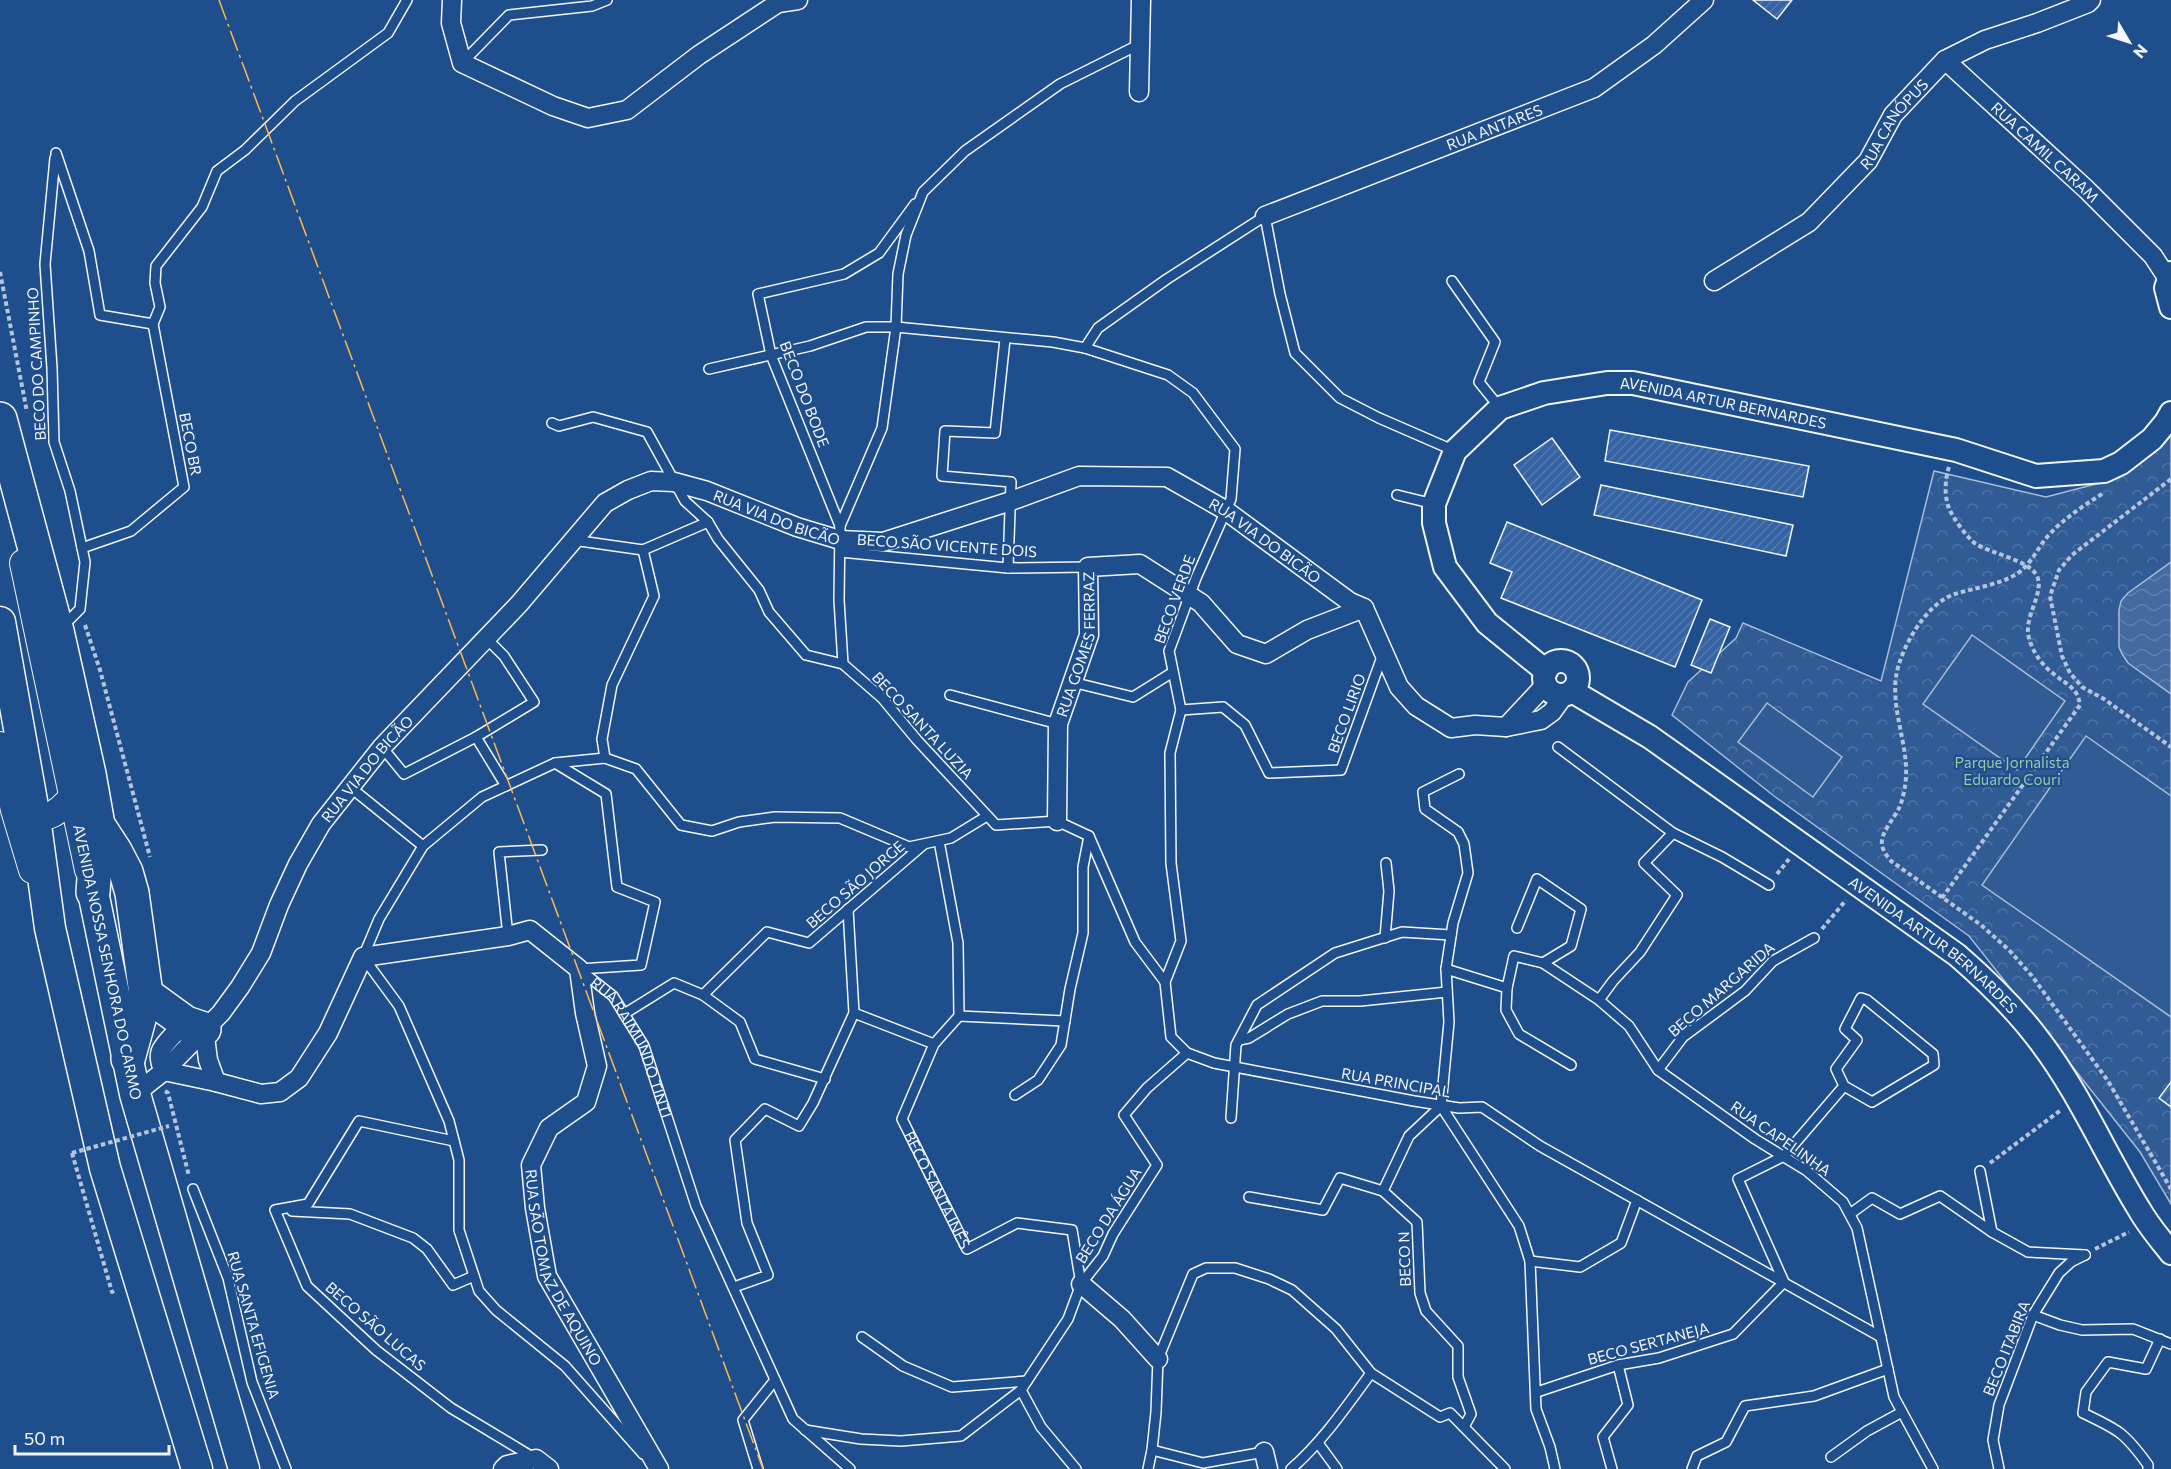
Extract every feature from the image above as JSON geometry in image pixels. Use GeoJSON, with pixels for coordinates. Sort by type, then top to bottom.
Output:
{"type":"FeatureCollection","features":[{"type":"Feature","properties":{"kind":"highway"},"geometry":{"type":"LineString","coordinates":[[15,420],[98,825],[93,892]]}},
{"type":"Feature","properties":{"kind":"highway"},"geometry":{"type":"LineString","coordinates":[[98,825],[116,851],[126,872],[132,893],[146,994],[128,1059]]}},
{"type":"Feature","properties":{"kind":"highway"},"geometry":{"type":"LineString","coordinates":[[146,994],[186,1023],[204,1029]]}},
{"type":"Feature","properties":{"kind":"main road","name":"AVENIDA NOSSA SENHORA DO CARMO"},"geometry":{"type":"LineString","coordinates":[[0,448],[16,530],[60,632],[72,798],[135,1094],[244,1469]]}},
{"type":"Feature","properties":{"kind":"main road"},"geometry":{"type":"LineString","coordinates":[[60,632],[30,633],[15,622],[0,621],[24,814],[105,1168],[197,1469]]}},
{"type":"Feature","properties":{"kind":"main road"},"geometry":{"type":"LineString","coordinates":[[0,745],[24,814]]}},
{"type":"Feature","properties":{"kind":"main road"},"geometry":{"type":"LineString","coordinates":[[24,814],[48,817],[60,811],[72,798]]}},
{"type":"Feature","properties":{"kind":"street"},"geometry":{"type":"LineString","coordinates":[[452,0],[451,23],[462,63],[553,106],[588,118],[627,110],[699,55],[778,3],[798,0]]}},
{"type":"Feature","properties":{"kind":"street"},"geometry":{"type":"LineString","coordinates":[[1139,92],[1141,0]]}},
{"type":"Feature","properties":{"kind":"street","name":"RUA ANTARES"},"geometry":{"type":"LineString","coordinates":[[1265,216],[1594,88],[1654,45],[1704,0]]}},
{"type":"Feature","properties":{"kind":"street","name":"RUA CANÓPUS"},"geometry":{"type":"LineString","coordinates":[[1714,281],[1809,222],[1868,161],[1893,115],[1945,60],[1985,40],[2037,23],[2091,0]]}},
{"type":"Feature","properties":{"kind":"street","name":"RUA CAMIL CARAM"},"geometry":{"type":"LineString","coordinates":[[1945,60],[2086,189],[2170,271]]}},
{"type":"Feature","properties":{"kind":"street"},"geometry":{"type":"LineString","coordinates":[[2170,271],[2167,298],[2171,307]]}},
{"type":"Feature","properties":{"kind":"street","name":"AVENIDA ARTUR BERNARDES"},"geometry":{"type":"LineString","coordinates":[[2171,413],[2152,439],[2137,453],[2104,471],[2036,476],[1956,450],[1634,383],[1607,383],[1544,393],[1500,408],[1455,451],[1434,504],[1434,523],[1445,567],[1487,623],[1560,680],[1615,714],[1957,955],[2004,998],[2039,1040],[2076,1098],[2148,1223],[2171,1253]]}},
{"type":"Feature","properties":{"kind":"street","name":"RUA VIA DO BICÃO"},"geometry":{"type":"LineString","coordinates":[[204,1029],[228,1004],[261,953],[279,905],[298,864],[321,824],[350,787],[382,747],[519,604],[605,503],[628,490],[651,482],[674,483],[707,491],[797,527],[840,539],[883,542],[1011,501],[1079,476],[1167,477],[1225,510],[1350,602],[1364,608]]}},
{"type":"Feature","properties":{"kind":"street","name":"RUA GOMES FERRAZ"},"geometry":{"type":"LineString","coordinates":[[1057,821],[1058,724],[1089,635],[1088,567],[1140,564],[1201,603],[1237,644],[1266,654],[1307,630],[1364,608]]}},
{"type":"Feature","properties":{"kind":"street"},"geometry":{"type":"LineString","coordinates":[[1364,608],[1399,687],[1416,706],[1451,728],[1475,725],[1506,727],[1560,680]]}},
{"type":"Feature","properties":{"kind":"street","name":"RUA RAIMUNDO TINTI"},"geometry":{"type":"LineString","coordinates":[[363,957],[508,936],[530,930],[579,969]]}},
{"type":"Feature","properties":{"kind":"street"},"geometry":{"type":"LineString","coordinates":[[216,1082],[208,1060],[204,1029],[176,1032],[165,1042],[158,1061],[164,1071],[261,1094],[280,1092],[299,1078],[328,1033],[363,957]]}},
{"type":"Feature","properties":{"kind":"street","name":"RUA SÃO TOMAZ DE AQUINO"},"geometry":{"type":"LineString","coordinates":[[579,969],[585,1013],[597,1066],[586,1102],[549,1128],[531,1165],[535,1208],[547,1276],[658,1469]]}},
{"type":"Feature","properties":{"kind":"street"},"geometry":{"type":"LineString","coordinates":[[135,1094],[164,1071]]}},
{"type":"Feature","properties":{"kind":"street"},"geometry":{"type":"LineString","coordinates":[[1081,1284],[1122,1320],[1158,1359]]}},
{"type":"Feature","properties":{"kind":"street"},"geometry":{"type":"LineString","coordinates":[[503,1469],[507,1465],[543,1464]]}},
{"type":"Feature","properties":{"kind":"lane"},"geometry":{"type":"LineString","coordinates":[[153,324],[160,307],[155,283],[156,266],[202,207],[217,171],[245,150],[295,101],[388,33],[407,0]]}},
{"type":"Feature","properties":{"kind":"lane"},"geometry":{"type":"LineString","coordinates":[[462,63],[509,15],[592,6],[607,0]]}},
{"type":"Feature","properties":{"kind":"lane"},"geometry":{"type":"LineString","coordinates":[[552,423],[559,426],[592,417],[647,432],[685,501],[708,522],[718,539],[759,591],[769,612],[806,655],[843,664],[839,600],[840,539],[882,428],[896,327],[898,274],[906,235],[923,192],[965,151],[1060,84],[1140,44]]}},
{"type":"Feature","properties":{"kind":"lane","name":"BECO DO CAMPINHO"},"geometry":{"type":"LineString","coordinates":[[60,632],[85,562],[70,491],[54,442],[45,264],[56,153],[89,250],[100,315],[153,324]]}},
{"type":"Feature","properties":{"kind":"lane","name":"BECO DO BODE"},"geometry":{"type":"LineString","coordinates":[[840,539],[771,355],[758,294],[844,274],[879,253],[923,192]]}},
{"type":"Feature","properties":{"kind":"lane"},"geometry":{"type":"LineString","coordinates":[[1085,348],[1098,328],[1167,279],[1265,216],[1280,294],[1295,353],[1340,398],[1379,418],[1455,451]]}},
{"type":"Feature","properties":{"kind":"lane"},"geometry":{"type":"LineString","coordinates":[[1452,281],[1495,342],[1479,382],[1500,408]]}},
{"type":"Feature","properties":{"kind":"lane","name":"BECO BR"},"geometry":{"type":"LineString","coordinates":[[82,548],[130,531],[184,487],[153,324]]}},
{"type":"Feature","properties":{"kind":"lane","name":"BECO VERDE"},"geometry":{"type":"LineString","coordinates":[[709,369],[810,346],[866,327],[896,327],[1053,342],[1085,348],[1168,375],[1192,393],[1235,448],[1231,499],[1189,597],[1169,651],[1181,710],[1170,753],[1171,864],[1181,941],[1165,982]]}},
{"type":"Feature","properties":{"kind":"lane"},"geometry":{"type":"LineString","coordinates":[[1005,339],[995,433],[945,431],[942,476],[1011,482],[1008,568]]}},
{"type":"Feature","properties":{"kind":"lane"},"geometry":{"type":"LineString","coordinates":[[1397,495],[1434,504]]}},
{"type":"Feature","properties":{"kind":"lane"},"geometry":{"type":"LineString","coordinates":[[572,540],[644,550],[708,522]]}},
{"type":"Feature","properties":{"kind":"lane","name":"BECO SÃO VICENTE DOIS"},"geometry":{"type":"LineString","coordinates":[[840,539],[1008,568],[1088,567]]}},
{"type":"Feature","properties":{"kind":"lane"},"geometry":{"type":"LineString","coordinates":[[605,758],[602,739],[612,685],[654,596],[644,550]]}},
{"type":"Feature","properties":{"kind":"lane"},"geometry":{"type":"LineString","coordinates":[[382,747],[404,774],[534,702],[504,656],[486,638]]}},
{"type":"Feature","properties":{"kind":"lane","name":"BECO LIRIO"},"geometry":{"type":"LineString","coordinates":[[1181,710],[1223,707],[1245,725],[1269,773],[1341,770],[1384,652]]}},
{"type":"Feature","properties":{"kind":"lane","name":"BECO SANTA LUZIA"},"geometry":{"type":"LineString","coordinates":[[843,664],[882,698],[917,740],[996,825],[1057,821]]}},
{"type":"Feature","properties":{"kind":"lane"},"geometry":{"type":"LineString","coordinates":[[1072,682],[1133,697],[1173,672]]}},
{"type":"Feature","properties":{"kind":"lane"},"geometry":{"type":"LineString","coordinates":[[950,695],[1058,724]]}},
{"type":"Feature","properties":{"kind":"lane"},"geometry":{"type":"LineString","coordinates":[[476,736],[506,786]]}},
{"type":"Feature","properties":{"kind":"lane"},"geometry":{"type":"LineString","coordinates":[[1558,747],[1673,833],[1722,857],[1769,885]]}},
{"type":"Feature","properties":{"kind":"lane"},"geometry":{"type":"LineString","coordinates":[[658,1469],[565,1366],[496,1310],[479,1291],[459,1230],[459,1160],[449,1121],[399,1006],[363,957],[380,919],[423,846],[482,797],[555,764],[605,758],[636,769],[681,825],[712,831],[739,822],[776,817],[840,818],[909,847],[951,838],[987,816]]}},
{"type":"Feature","properties":{"kind":"lane"},"geometry":{"type":"LineString","coordinates":[[555,764],[606,794],[617,887],[655,902],[641,965],[579,969]]}},
{"type":"Feature","properties":{"kind":"lane"},"geometry":{"type":"LineString","coordinates":[[1459,774],[1423,792],[1425,809],[1458,832],[1464,844],[1468,873],[1451,935],[1446,969],[1449,1022],[1441,1106],[1519,1226],[1530,1262],[1536,1409],[1550,1447],[1555,1469]]}},
{"type":"Feature","properties":{"kind":"lane"},"geometry":{"type":"LineString","coordinates":[[350,787],[423,846]]}},
{"type":"Feature","properties":{"kind":"lane"},"geometry":{"type":"LineString","coordinates":[[1057,821],[1089,836],[1135,942],[1165,982],[1171,1037],[1187,1053]]}},
{"type":"Feature","properties":{"kind":"lane"},"geometry":{"type":"LineString","coordinates":[[1599,1000],[1640,952],[1677,895],[1644,863],[1673,833]]}},
{"type":"Feature","properties":{"kind":"lane"},"geometry":{"type":"LineString","coordinates":[[1015,1095],[1038,1080],[1061,1045],[1083,933],[1083,867],[1089,836]]}},
{"type":"Feature","properties":{"kind":"lane"},"geometry":{"type":"LineString","coordinates":[[939,841],[958,943],[959,1016],[1065,1021]]}},
{"type":"Feature","properties":{"kind":"lane","name":"BECO SÃO JORGE"},"geometry":{"type":"LineString","coordinates":[[703,995],[767,932],[809,943],[925,844]]}},
{"type":"Feature","properties":{"kind":"lane"},"geometry":{"type":"LineString","coordinates":[[508,936],[498,852],[542,850]]}},
{"type":"Feature","properties":{"kind":"lane"},"geometry":{"type":"LineString","coordinates":[[1384,938],[1389,891],[1386,863]]}},
{"type":"Feature","properties":{"kind":"lane"},"geometry":{"type":"LineString","coordinates":[[1517,928],[1537,879],[1581,909],[1571,946],[1543,963],[1514,956],[1507,988],[1506,1010],[1519,1034],[1571,1065]]}},
{"type":"Feature","properties":{"kind":"lane"},"geometry":{"type":"LineString","coordinates":[[734,1287],[768,1275],[747,1224],[735,1140],[765,1109],[799,1126],[813,1103],[854,1013],[848,909]]}},
{"type":"Feature","properties":{"kind":"lane"},"geometry":{"type":"LineString","coordinates":[[1231,1118],[1236,1045],[1257,1005],[1335,953],[1402,932],[1451,935]]}},
{"type":"Feature","properties":{"kind":"lane","name":"BECO MARGARIDA"},"geometry":{"type":"LineString","coordinates":[[1658,1070],[1683,1037],[1745,991],[1773,961],[1814,938]]}},
{"type":"Feature","properties":{"kind":"lane","name":"RUA CAPELINHA"},"geometry":{"type":"LineString","coordinates":[[1543,963],[1599,1000],[1629,1026],[1658,1070],[1755,1139],[1807,1171],[1843,1202],[1857,1228],[1894,1397],[1933,1469]]}},
{"type":"Feature","properties":{"kind":"lane","name":"RUA RAIMUNDO TINTI"},"geometry":{"type":"LineString","coordinates":[[579,969],[613,996],[644,1046],[696,1206],[793,1419],[850,1469]]}},
{"type":"Feature","properties":{"kind":"lane"},"geometry":{"type":"LineString","coordinates":[[1446,969],[1507,988]]}},
{"type":"Feature","properties":{"kind":"lane"},"geometry":{"type":"LineString","coordinates":[[624,1014],[674,983],[703,995],[740,1022],[755,1059],[825,1078]]}},
{"type":"Feature","properties":{"kind":"lane"},"geometry":{"type":"LineString","coordinates":[[1239,1040],[1249,1038],[1288,1014],[1322,1001],[1360,1001],[1447,992]]}},
{"type":"Feature","properties":{"kind":"lane"},"geometry":{"type":"LineString","coordinates":[[1861,998],[1867,1000],[1933,1054],[1935,1059],[1934,1065],[1872,1102],[1844,1086],[1836,1069],[1857,1040],[1845,1029],[1861,998]]}},
{"type":"Feature","properties":{"kind":"lane"},"geometry":{"type":"LineString","coordinates":[[854,1013],[934,1044]]}},
{"type":"Feature","properties":{"kind":"lane","name":"BECO SANTA INÊS"},"geometry":{"type":"LineString","coordinates":[[959,1016],[934,1044],[902,1119],[967,1249],[1017,1223],[1072,1230],[1081,1284]]}},
{"type":"Feature","properties":{"kind":"lane","name":"RUA PRINCIPAL"},"geometry":{"type":"LineString","coordinates":[[1187,1053],[1233,1067],[1441,1106],[1482,1107],[1540,1146],[1881,1337]]}},
{"type":"Feature","properties":{"kind":"lane","name":"BECO DA ÁGUA"},"geometry":{"type":"LineString","coordinates":[[1081,1284],[1103,1256],[1113,1233],[1157,1165],[1124,1115],[1147,1088],[1187,1053]]}},
{"type":"Feature","properties":{"kind":"lane"},"geometry":{"type":"LineString","coordinates":[[1784,1282],[1738,1179],[1784,1156],[1844,1086]]}},
{"type":"Feature","properties":{"kind":"lane"},"geometry":{"type":"LineString","coordinates":[[1249,1197],[1323,1210],[1340,1178],[1383,1191],[1409,1136],[1441,1106]]}},
{"type":"Feature","properties":{"kind":"lane"},"geometry":{"type":"LineString","coordinates":[[274,1210],[308,1204],[359,1121],[454,1141]]}},
{"type":"Feature","properties":{"kind":"lane"},"geometry":{"type":"LineString","coordinates":[[1980,1171],[1992,1232]]}},
{"type":"Feature","properties":{"kind":"lane","name":"RUA SANTA EFIGENIA"},"geometry":{"type":"LineString","coordinates":[[193,1189],[228,1278],[252,1382],[286,1469]]}},
{"type":"Feature","properties":{"kind":"lane","name":"BECO N"},"geometry":{"type":"LineString","coordinates":[[1383,1191],[1417,1222],[1420,1293],[1426,1311],[1458,1346],[1458,1377],[1471,1414],[1464,1427]]}},
{"type":"Feature","properties":{"kind":"lane"},"geometry":{"type":"LineString","coordinates":[[1850,1214],[1872,1198],[1900,1214],[1940,1196],[1992,1232],[2028,1252],[2085,1255]]}},
{"type":"Feature","properties":{"kind":"lane"},"geometry":{"type":"LineString","coordinates":[[1530,1262],[1580,1267],[1621,1243],[1636,1200]]}},
{"type":"Feature","properties":{"kind":"lane"},"geometry":{"type":"LineString","coordinates":[[274,1210],[350,1214],[413,1238],[427,1249],[453,1285],[474,1276]]}},
{"type":"Feature","properties":{"kind":"lane","name":"BECO SÃO LUCAS"},"geometry":{"type":"LineString","coordinates":[[274,1210],[307,1286],[376,1350],[451,1408],[543,1464]]}},
{"type":"Feature","properties":{"kind":"lane","name":"BECO ITABIRA"},"geometry":{"type":"LineString","coordinates":[[1999,1469],[1994,1440],[1999,1405],[2033,1315],[2059,1273],[2085,1255]]}},
{"type":"Feature","properties":{"kind":"lane"},"geometry":{"type":"LineString","coordinates":[[1148,1469],[1156,1412],[1158,1359],[1193,1274],[1206,1268],[1235,1268],[1293,1290],[1336,1329],[1371,1373],[1440,1417],[1450,1413],[1505,1469]]}},
{"type":"Feature","properties":{"kind":"lane","name":"BECO SERTANEJA"},"geometry":{"type":"LineString","coordinates":[[1537,1392],[1618,1365],[1659,1358],[1733,1334],[1784,1282]]}},
{"type":"Feature","properties":{"kind":"lane"},"geometry":{"type":"LineString","coordinates":[[805,1430],[861,1439],[901,1441],[961,1436],[1021,1390],[1068,1319],[1081,1284]]}},
{"type":"Feature","properties":{"kind":"lane"},"geometry":{"type":"LineString","coordinates":[[2033,1315],[2082,1330],[2133,1329],[2171,1344]]}},
{"type":"Feature","properties":{"kind":"lane"},"geometry":{"type":"LineString","coordinates":[[862,1337],[903,1366],[952,1387],[1027,1381]]}},
{"type":"Feature","properties":{"kind":"lane"},"geometry":{"type":"LineString","coordinates":[[2148,1469],[2130,1440],[2116,1428],[2083,1413],[2086,1392],[2108,1362],[2146,1369],[2160,1340]]}},
{"type":"Feature","properties":{"kind":"lane"},"geometry":{"type":"LineString","coordinates":[[1612,1469],[1603,1437],[1628,1405],[1618,1365]]}},
{"type":"Feature","properties":{"kind":"lane"},"geometry":{"type":"LineString","coordinates":[[1692,1469],[1696,1456],[1726,1442],[1745,1406],[1814,1396],[1888,1369]]}},
{"type":"Feature","properties":{"kind":"lane"},"geometry":{"type":"LineString","coordinates":[[1291,1469],[1335,1423],[1371,1373]]}},
{"type":"Feature","properties":{"kind":"lane"},"geometry":{"type":"LineString","coordinates":[[758,1469],[743,1420],[775,1380]]}},
{"type":"Feature","properties":{"kind":"lane"},"geometry":{"type":"LineString","coordinates":[[1021,1390],[1041,1426],[1076,1469]]}},
{"type":"Feature","properties":{"kind":"lane"},"geometry":{"type":"LineString","coordinates":[[1831,1457],[1867,1431],[1902,1412]]}},
{"type":"Feature","properties":{"kind":"lane"},"geometry":{"type":"LineString","coordinates":[[1318,1443],[1337,1469]]}},
{"type":"Feature","properties":{"kind":"lane"},"geometry":{"type":"LineString","coordinates":[[1152,1450],[1217,1465],[1266,1461]]}},
{"type":"Feature","properties":{"kind":"path"},"geometry":{"type":"LineString","coordinates":[[0,272],[15,420]]}},
{"type":"Feature","properties":{"kind":"path"},"geometry":{"type":"LineString","coordinates":[[1942,898],[2080,705],[2079,697],[2074,689],[2042,663],[2033,650],[2028,636],[2028,618],[2039,586],[2037,576],[2027,565],[1973,543],[1949,508],[1945,477],[1956,450]]}},
{"type":"Feature","properties":{"kind":"path"},"geometry":{"type":"LineString","coordinates":[[2171,479],[2072,555],[2059,570],[2050,596],[2062,656],[2070,673],[2082,687],[2104,699],[2171,747]]}},
{"type":"Feature","properties":{"kind":"path"},"geometry":{"type":"LineString","coordinates":[[2105,492],[2066,518],[2023,569],[2013,576],[1952,595],[1932,610],[1916,629],[1906,646],[1896,677],[1906,768],[1905,788],[1900,807],[1883,837],[1882,844],[1884,852],[1891,861],[1988,931],[2032,976],[2108,1081],[2171,1189]]}},
{"type":"Feature","properties":{"kind":"path"},"geometry":{"type":"LineString","coordinates":[[60,632],[100,670],[151,860]]}},
{"type":"Feature","properties":{"kind":"path"},"geometry":{"type":"LineString","coordinates":[[1769,885],[1801,844]]}},
{"type":"Feature","properties":{"kind":"path"},"geometry":{"type":"LineString","coordinates":[[1814,938],[1859,886]]}},
{"type":"Feature","properties":{"kind":"path"},"geometry":{"type":"LineString","coordinates":[[1980,1171],[2076,1098]]}},
{"type":"Feature","properties":{"kind":"path"},"geometry":{"type":"LineString","coordinates":[[72,1153],[169,1126]]}},
{"type":"Feature","properties":{"kind":"path"},"geometry":{"type":"LineString","coordinates":[[2085,1255],[2148,1223]]}},
{"type":"Feature","properties":{"kind":"green space","name":"Parque Jornalista Eduardo Couri"},"geometry":{"type":"Polygon","coordinates":[[[2171,435],[2171,1204],[2140,1152],[1969,936],[1774,796],[1672,715],[1688,682],[1736,638],[1743,623],[1881,681],[1934,471],[2046,497],[2115,479],[2155,452],[2171,435]]]}},
{"type":"Feature","properties":{"kind":"green space"},"geometry":{"type":"Polygon","coordinates":[[[1972,635],[2065,701],[2017,770],[1923,704],[1972,635]]]}},
{"type":"Feature","properties":{"kind":"green space"},"geometry":{"type":"Polygon","coordinates":[[[1767,703],[1842,757],[1813,797],[1738,742],[1767,703]]]}},
{"type":"Feature","properties":{"kind":"green space"},"geometry":{"type":"Polygon","coordinates":[[[2086,736],[2171,796],[2171,1017],[1982,885],[2086,736]]]}},
{"type":"Feature","properties":{"kind":"water"},"geometry":{"type":"Polygon","coordinates":[[[2171,562],[2171,694],[2128,663],[2122,654],[2119,647],[2119,610],[2121,601],[2128,593],[2171,562]]]}},
{"type":"Feature","properties":{"kind":"building"},"geometry":{"type":"Polygon","coordinates":[[[1753,0],[1792,0],[1777,19],[1753,0]]]}},
{"type":"Feature","properties":{"kind":"building"},"geometry":{"type":"Polygon","coordinates":[[[1610,430],[1809,466],[1803,497],[1605,461],[1610,430]]]}},
{"type":"Feature","properties":{"kind":"building"},"geometry":{"type":"Polygon","coordinates":[[[1552,438],[1580,477],[1542,505],[1514,465],[1552,438]]]}},
{"type":"Feature","properties":{"kind":"building"},"geometry":{"type":"Polygon","coordinates":[[[1601,485],[1793,525],[1786,556],[1594,515],[1601,485]]]}},
{"type":"Feature","properties":{"kind":"building"},"geometry":{"type":"Polygon","coordinates":[[[1507,522],[1702,600],[1675,667],[1501,598],[1512,572],[1490,563],[1507,522]]]}},
{"type":"Feature","properties":{"kind":"building"},"geometry":{"type":"Polygon","coordinates":[[[1710,619],[1730,627],[1711,673],[1691,665],[1710,619]]]}},
{"type":"Feature","properties":{"kind":"building"},"geometry":{"type":"Polygon","coordinates":[[[2171,1082],[2171,1107],[2159,1098],[2171,1082]]]}},
{"type":"Feature","properties":{"kind":"power"},"geometry":{"type":"LineString","coordinates":[[219,0],[763,1469]]}}]}
